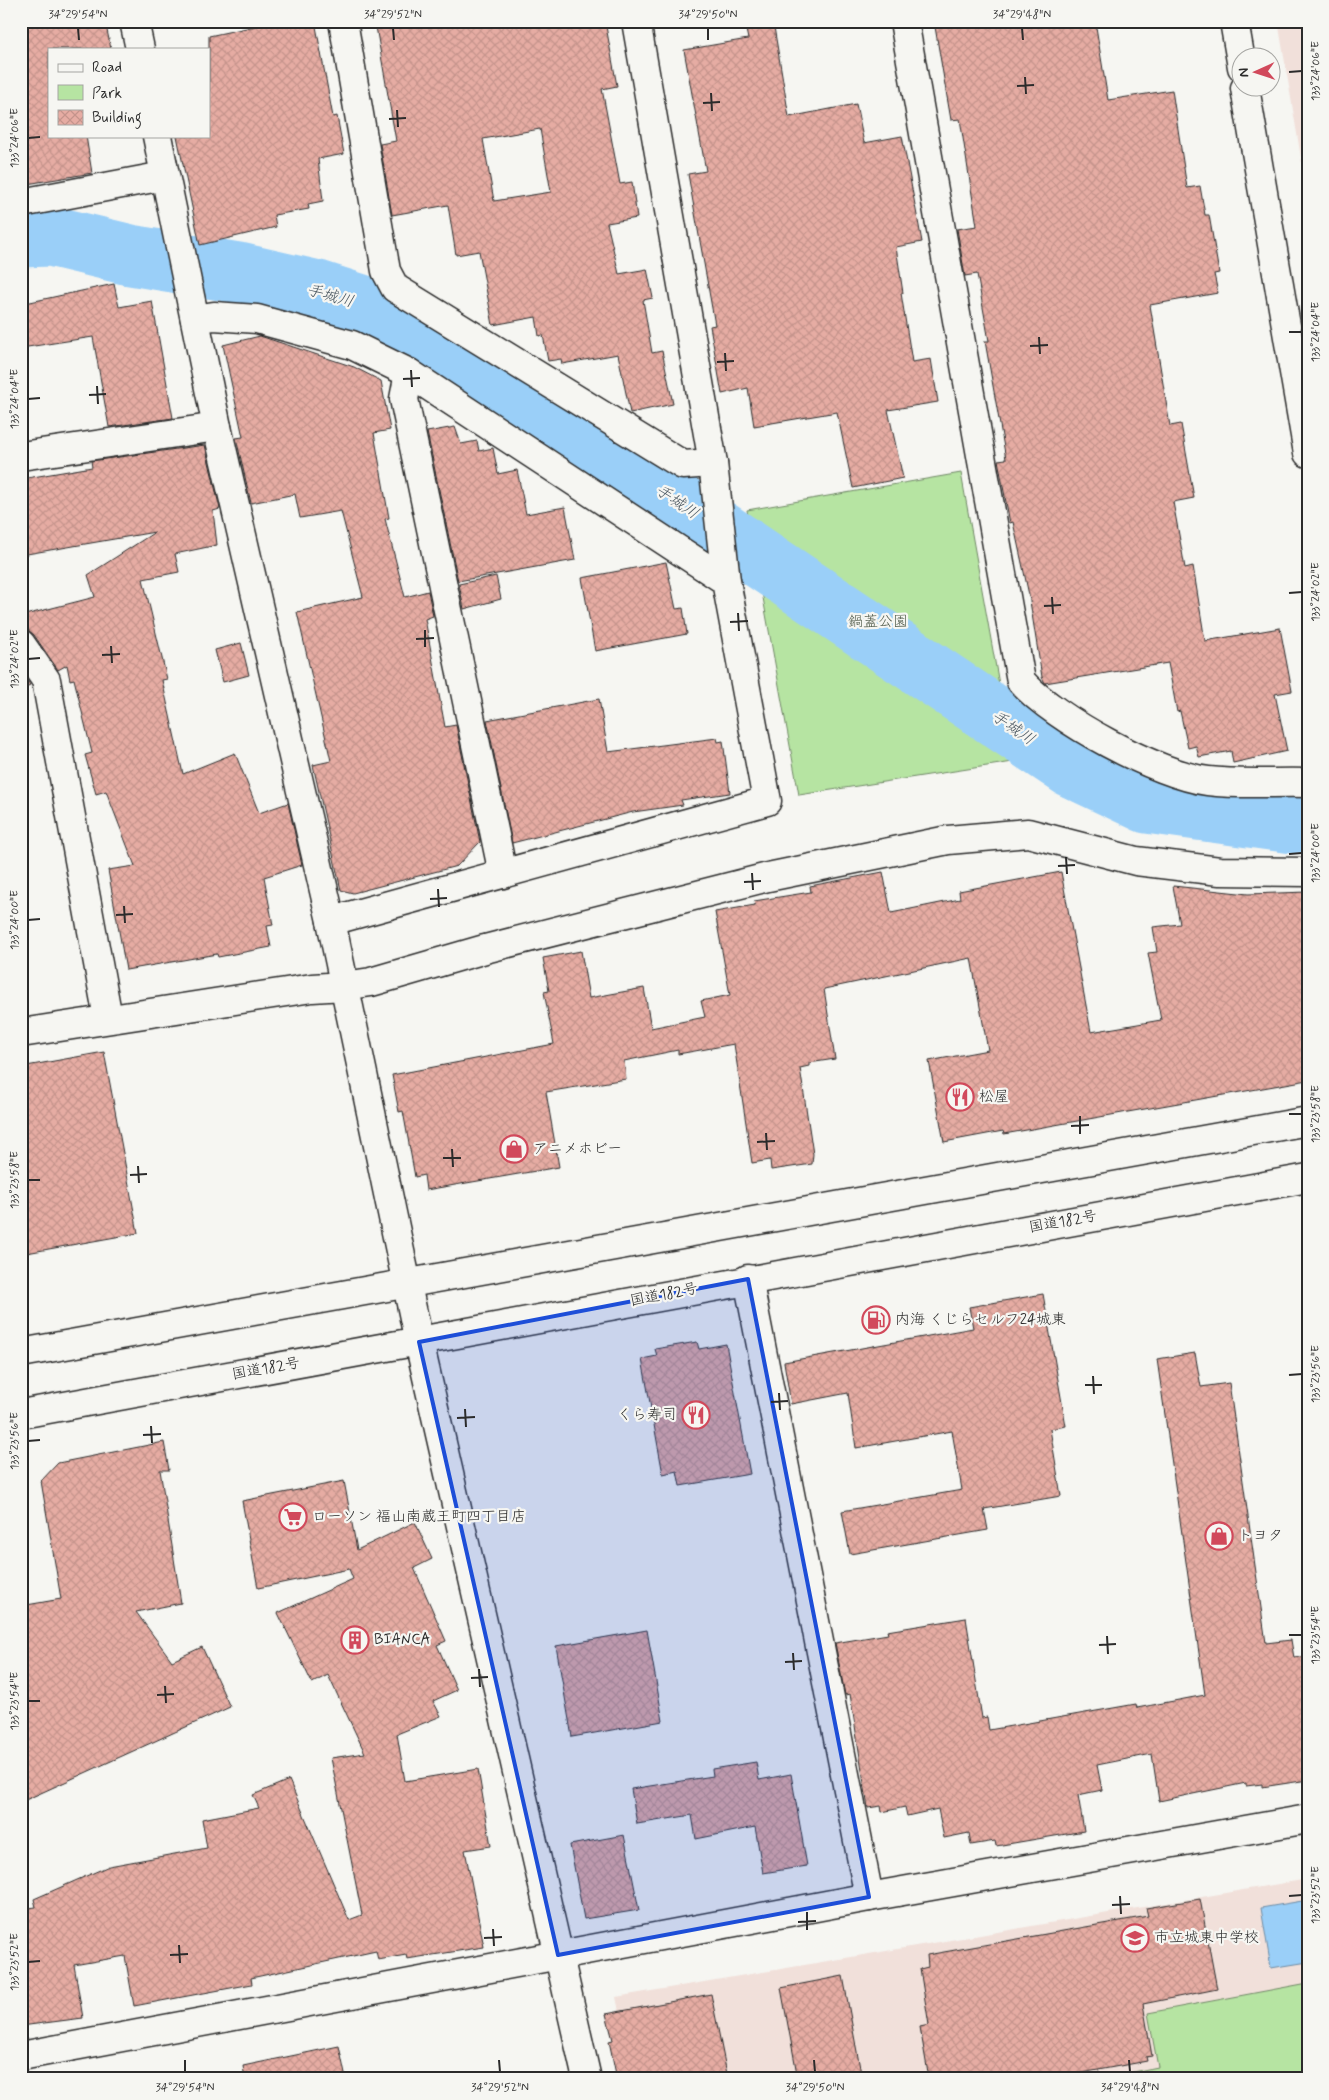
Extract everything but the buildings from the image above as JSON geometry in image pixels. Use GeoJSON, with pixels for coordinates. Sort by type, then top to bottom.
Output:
{"type":"FeatureCollection","features":[{"type":"Feature","properties":{"kind":"main road"},"geometry":{"type":"LineString","coordinates":[[134,21],[140,48]]}},
{"type":"Feature","properties":{"kind":"main road"},"geometry":{"type":"LineString","coordinates":[[343,21],[386,271],[395,288],[683,465],[713,462]]}},
{"type":"Feature","properties":{"kind":"main road"},"geometry":{"type":"LineString","coordinates":[[331,921],[767,801],[725,573],[713,462],[636,21]]}},
{"type":"Feature","properties":{"kind":"main road"},"geometry":{"type":"LineString","coordinates":[[904,21],[1021,681],[1034,695],[1098,737],[1152,765],[1207,781],[1308,783]]}},
{"type":"Feature","properties":{"kind":"main road"},"geometry":{"type":"LineString","coordinates":[[1234,21],[1239,48]]}},
{"type":"Feature","properties":{"kind":"main road"},"geometry":{"type":"LineString","coordinates":[[1247,98],[1308,453]]}},
{"type":"Feature","properties":{"kind":"main road"},"geometry":{"type":"LineString","coordinates":[[157,138],[217,427],[331,921],[419,1342],[587,2079]]}},
{"type":"Feature","properties":{"kind":"main road"},"geometry":{"type":"LineString","coordinates":[[21,203],[164,176]]}},
{"type":"Feature","properties":{"kind":"main road"},"geometry":{"type":"LineString","coordinates":[[192,308],[214,316],[257,319],[352,345],[409,373],[725,573]]}},
{"type":"Feature","properties":{"kind":"main road"},"geometry":{"type":"LineString","coordinates":[[409,373],[404,399],[503,874]]}},
{"type":"Feature","properties":{"kind":"main road"},"geometry":{"type":"LineString","coordinates":[[21,456],[217,427]]}},
{"type":"Feature","properties":{"kind":"main road"},"geometry":{"type":"LineString","coordinates":[[21,644],[46,680],[108,1018]]}},
{"type":"Feature","properties":{"kind":"main road"},"geometry":{"type":"LineString","coordinates":[[21,1033],[108,1018],[312,988],[372,982],[485,949],[768,877],[948,840],[1028,833],[1136,861],[1220,871],[1308,872]]}},
{"type":"Feature","properties":{"kind":"main road"},"geometry":{"type":"LineString","coordinates":[[21,1353],[408,1285],[1308,1121]]}},
{"type":"Feature","properties":{"kind":"main road","name":"国道182号"},"geometry":{"type":"LineString","coordinates":[[21,1414],[419,1342],[748,1279],[1308,1178]]}},
{"type":"Feature","properties":{"kind":"main road"},"geometry":{"type":"LineString","coordinates":[[748,1279],[869,1897]]}},
{"type":"Feature","properties":{"kind":"main road"},"geometry":{"type":"LineString","coordinates":[[21,2056],[869,1897],[1308,1819]]}},
{"type":"Feature","properties":{"kind":"highlighted area"},"geometry":{"type":"Polygon","coordinates":[[[748,1279],[869,1897],[558,1955],[419,1342],[748,1279]]]}},
{"type":"Feature","properties":{"kind":"shaded area"},"geometry":{"type":"Polygon","coordinates":[[[1278,21],[1308,21],[1308,199],[1279,27],[1278,21]]]}},
{"type":"Feature","properties":{"kind":"shaded area","name":"市立城東中学校"},"geometry":{"type":"Polygon","coordinates":[[[1308,1879],[1308,2079],[633,2079],[616,1997],[1308,1879]]]}},
{"type":"Feature","properties":{"kind":"green space","name":"鍋蓋公園"},"geometry":{"type":"Polygon","coordinates":[[[961,473],[1013,762],[799,795],[747,510],[961,473]]]}},
{"type":"Feature","properties":{"kind":"green space"},"geometry":{"type":"Polygon","coordinates":[[[1308,1983],[1308,2079],[1098,2079],[1158,2067],[1148,2013],[1308,1983]]]}},
{"type":"Feature","properties":{"kind":"water"},"geometry":{"type":"Polygon","coordinates":[[[1308,1900],[1308,1962],[1271,1968],[1261,1908],[1308,1900]]]}},
{"type":"Feature","properties":{"kind":"waterway","name":"手城川"},"geometry":{"type":"LineString","coordinates":[[21,237],[51,236],[130,255],[239,273],[318,291],[371,308],[440,347],[608,456],[1071,767],[1147,803],[1293,823],[1308,822]]}},
{"type":"Feature","properties":{"kind":"place","name":"松屋"},"geometry":{"type":"Point","coordinates":[960,1097]}},
{"type":"Feature","properties":{"kind":"place","name":"アニメホビー"},"geometry":{"type":"Point","coordinates":[514,1149]}},
{"type":"Feature","properties":{"kind":"place","name":"内海 くじらセルフ24城東"},"geometry":{"type":"Point","coordinates":[876,1320]}},
{"type":"Feature","properties":{"kind":"place","name":"くら寿司"},"geometry":{"type":"Point","coordinates":[696,1415]}},
{"type":"Feature","properties":{"kind":"place","name":"ローソン 福山南蔵王町四丁目店"},"geometry":{"type":"Point","coordinates":[293,1517]}},
{"type":"Feature","properties":{"kind":"place","name":"トヨタ"},"geometry":{"type":"Point","coordinates":[1219,1536]}},
{"type":"Feature","properties":{"kind":"place","name":"BIANCA"},"geometry":{"type":"Point","coordinates":[355,1640]}},
{"type":"Feature","properties":{"kind":"place","name":"市立城東中学校"},"geometry":{"type":"Point","coordinates":[1135,1938]}}]}
